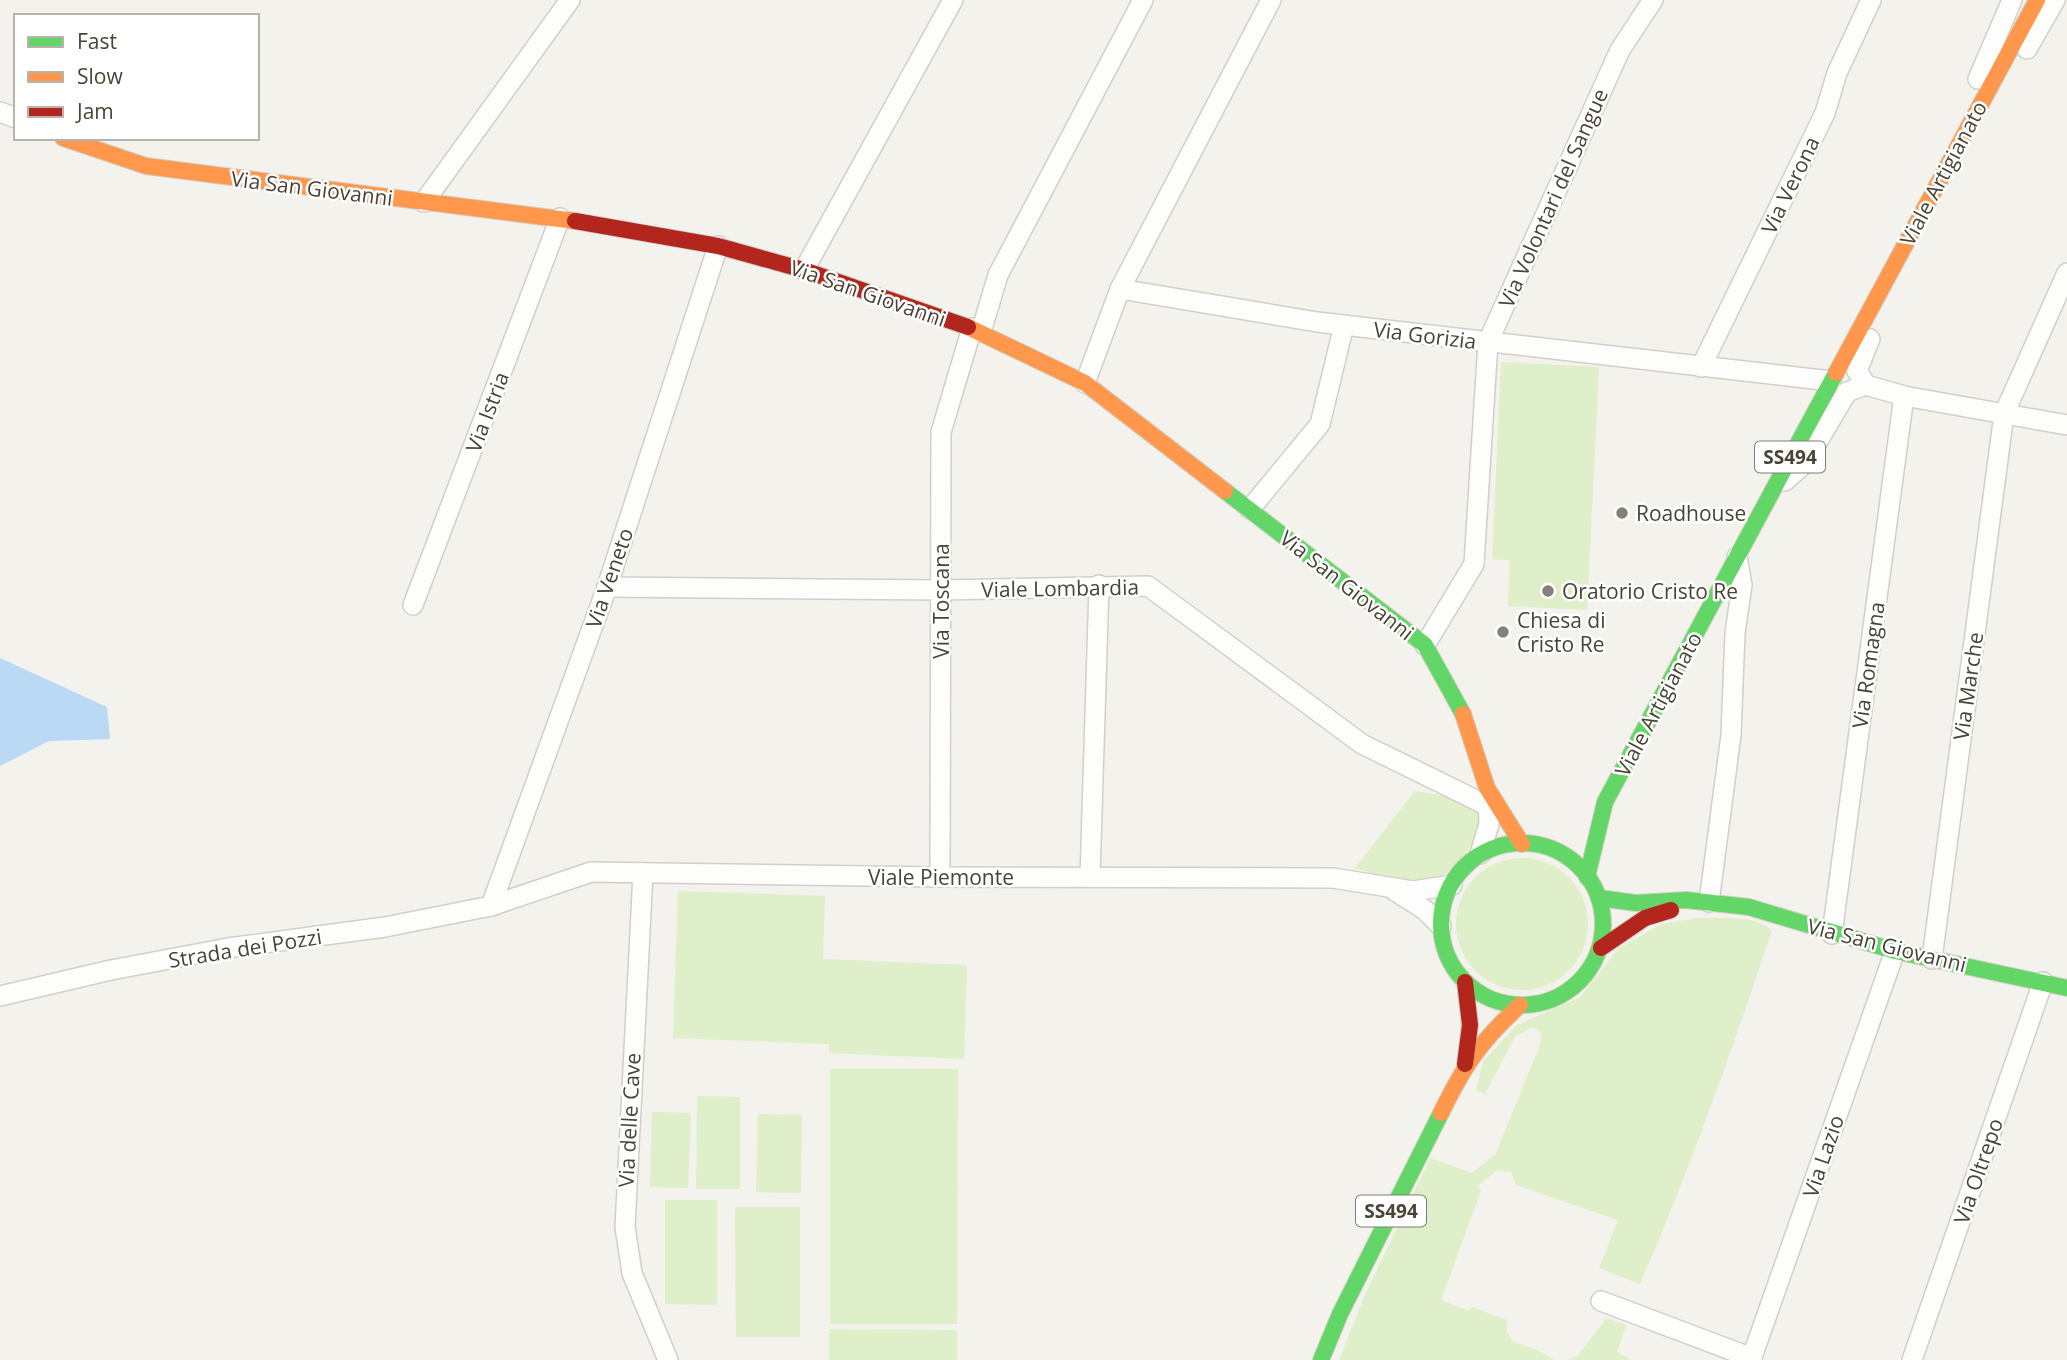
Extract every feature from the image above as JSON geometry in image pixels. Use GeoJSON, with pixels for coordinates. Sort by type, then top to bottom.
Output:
{"type":"FeatureCollection","features":[{"type":"Feature","properties":{"kind":"street"},"geometry":{"type":"LineString","coordinates":[[424,202],[570,0]]}},
{"type":"Feature","properties":{"kind":"street"},"geometry":{"type":"LineString","coordinates":[[804,270],[953,0]]}},
{"type":"Feature","properties":{"kind":"street","name":"Via Toscana"},"geometry":{"type":"LineString","coordinates":[[940,877],[941,432],[998,275],[1143,0]]}},
{"type":"Feature","properties":{"kind":"street"},"geometry":{"type":"LineString","coordinates":[[1085,383],[1120,289],[1270,0]]}},
{"type":"Feature","properties":{"kind":"street","name":"Via Volontari del Sangue"},"geometry":{"type":"LineString","coordinates":[[1425,645],[1474,564],[1488,342],[1620,50],[1653,0]]}},
{"type":"Feature","properties":{"kind":"street","name":"Via Verona"},"geometry":{"type":"LineString","coordinates":[[1701,367],[1825,113],[1837,73],[1871,0]]}},
{"type":"Feature","properties":{"kind":"street","name":"Viale Artigianato"},"geometry":{"type":"LineString","coordinates":[[1849,347],[1847,332],[1853,315],[1988,60],[2012,0]]}},
{"type":"Feature","properties":{"kind":"street","name":"Viale Artigianato"},"geometry":{"type":"LineString","coordinates":[[1584,825],[1605,802],[1926,203],[2038,0]]}},
{"type":"Feature","properties":{"kind":"street"},"geometry":{"type":"LineString","coordinates":[[1976,112],[1998,102],[2055,0]]}},
{"type":"Feature","properties":{"kind":"street","name":"Via San Giovanni"},"geometry":{"type":"LineString","coordinates":[[69,140],[146,166],[560,219],[718,246],[804,270],[976,330],[1085,383],[1425,645],[1460,704],[1488,797],[1489,824],[1480,854]]}},
{"type":"Feature","properties":{"kind":"street"},"geometry":{"type":"LineString","coordinates":[[1866,385],[1857,371],[1860,358],[1930,230],[1926,203]]}},
{"type":"Feature","properties":{"kind":"street","name":"Via Istria"},"geometry":{"type":"LineString","coordinates":[[413,605],[560,219]]}},
{"type":"Feature","properties":{"kind":"street","name":"Via Veneto"},"geometry":{"type":"LineString","coordinates":[[491,906],[607,587],[718,246]]}},
{"type":"Feature","properties":{"kind":"street","name":"Via Marche"},"geometry":{"type":"LineString","coordinates":[[1932,959],[2004,414],[2067,273]]}},
{"type":"Feature","properties":{"kind":"street","name":"Via Gorizia"},"geometry":{"type":"LineString","coordinates":[[1120,289],[1344,325],[1831,381]]}},
{"type":"Feature","properties":{"kind":"street"},"geometry":{"type":"LineString","coordinates":[[1250,509],[1320,424],[1344,325]]}},
{"type":"Feature","properties":{"kind":"street"},"geometry":{"type":"LineString","coordinates":[[1770,494],[1805,463],[1847,392],[1866,385],[1904,396],[2067,425]]}},
{"type":"Feature","properties":{"kind":"street","name":"Via Romagna"},"geometry":{"type":"LineString","coordinates":[[1832,934],[1904,396]]}},
{"type":"Feature","properties":{"kind":"street"},"geometry":{"type":"LineString","coordinates":[[1709,902],[1731,735],[1735,632],[1742,585],[1737,557]]}},
{"type":"Feature","properties":{"kind":"street"},"geometry":{"type":"LineString","coordinates":[[1090,877],[1099,585]]}},
{"type":"Feature","properties":{"kind":"street","name":"Viale Lombardia"},"geometry":{"type":"LineString","coordinates":[[607,587],[941,590],[1148,586],[1362,744],[1488,797]]}},
{"type":"Feature","properties":{"kind":"street","name":"Via San Giovanni"},"geometry":{"type":"LineString","coordinates":[[1488,797],[1522,844]]}},
{"type":"Feature","properties":{"kind":"street","name":"Viale Artigianato"},"geometry":{"type":"LineString","coordinates":[[1587,877],[1605,802]]}},
{"type":"Feature","properties":{"kind":"street"},"geometry":{"type":"LineString","coordinates":[[1552,849],[1570,838]]}},
{"type":"Feature","properties":{"kind":"street","name":"SS494"},"geometry":{"type":"LineString","coordinates":[[1465,982],[1500,1002],[1520,1005],[1542,1003],[1563,995],[1581,982],[1595,964],[1601,948],[1605,920],[1599,898],[1587,877],[1571,861],[1552,849],[1522,844],[1508,845],[1480,854],[1457,874],[1443,905],[1441,926],[1448,956],[1465,982],[1471,1025],[1465,1065]]}},
{"type":"Feature","properties":{"kind":"street","name":"Viale Piemonte"},"geometry":{"type":"LineString","coordinates":[[491,906],[591,872],[940,877],[1332,878],[1395,891],[1452,885]]}},
{"type":"Feature","properties":{"kind":"street","name":"Via delle Cave"},"geometry":{"type":"LineString","coordinates":[[643,873],[625,1227],[632,1273],[668,1360]]}},
{"type":"Feature","properties":{"kind":"street","name":"Viale Piemonte"},"geometry":{"type":"LineString","coordinates":[[1395,891],[1425,910],[1441,926]]}},
{"type":"Feature","properties":{"kind":"street","name":"Via San Giovanni"},"geometry":{"type":"LineString","coordinates":[[1599,898],[1636,903],[1686,900],[1771,912],[1832,934],[1895,951],[2067,988]]}},
{"type":"Feature","properties":{"kind":"street","name":"Via San Giovanni"},"geometry":{"type":"LineString","coordinates":[[1601,948],[1645,918],[1709,902]]}},
{"type":"Feature","properties":{"kind":"street","name":"Strada dei Pozzi"},"geometry":{"type":"LineString","coordinates":[[0,996],[228,948],[385,927],[491,906]]}},
{"type":"Feature","properties":{"kind":"street","name":"Via Lazio"},"geometry":{"type":"LineString","coordinates":[[1752,1359],[1895,951]]}},
{"type":"Feature","properties":{"kind":"street","name":"Via Oltrepo"},"geometry":{"type":"LineString","coordinates":[[1912,1360],[2043,982]]}},
{"type":"Feature","properties":{"kind":"street","name":"SS494"},"geometry":{"type":"LineString","coordinates":[[1321,1360],[1340,1314],[1465,1065],[1485,1038],[1520,1005]]}},
{"type":"Feature","properties":{"kind":"street"},"geometry":{"type":"LineString","coordinates":[[1601,1301],[1752,1359]]}},
{"type":"Feature","properties":{"kind":"green space"},"geometry":{"type":"Polygon","coordinates":[[[1501,362],[1599,367],[1587,610],[1508,606],[1510,560],[1492,559],[1501,362]]]}},
{"type":"Feature","properties":{"kind":"green space"},"geometry":{"type":"Polygon","coordinates":[[[1415,791],[1446,796],[1478,809],[1481,828],[1468,850],[1442,876],[1429,881],[1397,880],[1355,868],[1415,791]]]}},
{"type":"Feature","properties":{"kind":"green space"},"geometry":{"type":"Polygon","coordinates":[[[1522,858],[1547,863],[1569,877],[1583,899],[1588,924],[1583,949],[1569,971],[1547,985],[1522,990],[1497,985],[1475,971],[1461,949],[1456,924],[1461,899],[1475,877],[1497,863],[1522,858]]]}},
{"type":"Feature","properties":{"kind":"green space"},"geometry":{"type":"Polygon","coordinates":[[[678,891],[825,896],[823,959],[967,965],[964,1059],[829,1053],[829,1044],[673,1038],[678,891]]]}},
{"type":"Feature","properties":{"kind":"green space"},"geometry":{"type":"Polygon","coordinates":[[[1696,918],[1747,920],[1757,922],[1772,931],[1710,1109],[1640,1284],[1599,1268],[1618,1220],[1516,1185],[1511,1172],[1497,1170],[1478,1186],[1481,1191],[1441,1300],[1469,1311],[1472,1307],[1507,1320],[1507,1332],[1513,1342],[1537,1350],[1555,1360],[1339,1360],[1364,1297],[1430,1158],[1472,1173],[1495,1155],[1540,1045],[1541,1032],[1532,1027],[1515,1037],[1485,1094],[1476,1090],[1483,1061],[1517,1025],[1580,997],[1619,948],[1662,924],[1696,918]]]}},
{"type":"Feature","properties":{"kind":"green space"},"geometry":{"type":"Polygon","coordinates":[[[830,1069],[958,1069],[957,1324],[830,1324],[830,1069]]]}},
{"type":"Feature","properties":{"kind":"green space"},"geometry":{"type":"Polygon","coordinates":[[[697,1096],[740,1097],[740,1189],[696,1189],[697,1096]]]}},
{"type":"Feature","properties":{"kind":"green space"},"geometry":{"type":"Polygon","coordinates":[[[652,1112],[691,1113],[688,1188],[650,1187],[652,1112]]]}},
{"type":"Feature","properties":{"kind":"green space"},"geometry":{"type":"Polygon","coordinates":[[[758,1114],[802,1115],[801,1193],[756,1192],[758,1114]]]}},
{"type":"Feature","properties":{"kind":"green space"},"geometry":{"type":"Polygon","coordinates":[[[665,1200],[717,1200],[717,1305],[665,1304],[665,1200]]]}},
{"type":"Feature","properties":{"kind":"green space"},"geometry":{"type":"Polygon","coordinates":[[[735,1207],[800,1207],[800,1337],[736,1337],[735,1207]]]}},
{"type":"Feature","properties":{"kind":"green space"},"geometry":{"type":"Polygon","coordinates":[[[1607,1318],[1626,1325],[1617,1352],[1631,1360],[1569,1360],[1578,1355],[1607,1318]]]}},
{"type":"Feature","properties":{"kind":"green space"},"geometry":{"type":"Polygon","coordinates":[[[829,1329],[957,1330],[957,1360],[829,1360],[829,1329]]]}},
{"type":"Feature","properties":{"kind":"water"},"geometry":{"type":"Polygon","coordinates":[[[0,658],[107,707],[110,739],[49,741],[0,766],[0,658]]]}},
{"type":"Feature","properties":{"kind":"traffic: fast"},"geometry":{"type":"LineString","coordinates":[[1587,877],[1605,802],[1836,373]]}},
{"type":"Feature","properties":{"kind":"traffic: fast"},"geometry":{"type":"LineString","coordinates":[[1225,491],[1425,645],[1463,714]]}},
{"type":"Feature","properties":{"kind":"traffic: fast"},"geometry":{"type":"LineString","coordinates":[[1522,843],[1553,849],[1579,867],[1597,893],[1603,924],[1597,955],[1579,981],[1553,999],[1522,1005],[1491,999],[1465,981],[1447,955],[1441,924],[1447,893],[1465,867],[1491,849],[1522,843]]}},
{"type":"Feature","properties":{"kind":"traffic: fast"},"geometry":{"type":"LineString","coordinates":[[1599,898],[1636,903],[1686,900],[1749,907],[1895,951],[2067,988]]}},
{"type":"Feature","properties":{"kind":"traffic: fast"},"geometry":{"type":"LineString","coordinates":[[1321,1360],[1340,1314],[1441,1113]]}},
{"type":"Feature","properties":{"kind":"traffic: slow"},"geometry":{"type":"LineString","coordinates":[[1836,373],[2037,0]]}},
{"type":"Feature","properties":{"kind":"traffic: slow"},"geometry":{"type":"LineString","coordinates":[[69,140],[146,166],[575,221]]}},
{"type":"Feature","properties":{"kind":"traffic: slow"},"geometry":{"type":"LineString","coordinates":[[968,327],[1085,383],[1225,491]]}},
{"type":"Feature","properties":{"kind":"traffic: slow"},"geometry":{"type":"LineString","coordinates":[[1463,714],[1487,788],[1522,844]]}},
{"type":"Feature","properties":{"kind":"traffic: slow"},"geometry":{"type":"LineString","coordinates":[[1441,1113],[1474,1054],[1520,1005]]}},
{"type":"Feature","properties":{"kind":"traffic: jam"},"geometry":{"type":"LineString","coordinates":[[575,221],[718,246],[804,270],[968,327]]}},
{"type":"Feature","properties":{"kind":"traffic: jam"},"geometry":{"type":"LineString","coordinates":[[1601,948],[1645,918],[1671,910]]}},
{"type":"Feature","properties":{"kind":"traffic: jam"},"geometry":{"type":"LineString","coordinates":[[1465,982],[1470,1025],[1465,1064]]}},
{"type":"Feature","properties":{"kind":"place","name":"Roadhouse"},"geometry":{"type":"Point","coordinates":[1622,513]}},
{"type":"Feature","properties":{"kind":"place","name":"Oratorio Cristo Re"},"geometry":{"type":"Point","coordinates":[1548,591]}},
{"type":"Feature","properties":{"kind":"place","name":"Chiesa di Cristo Re"},"geometry":{"type":"Point","coordinates":[1503,632]}}]}
